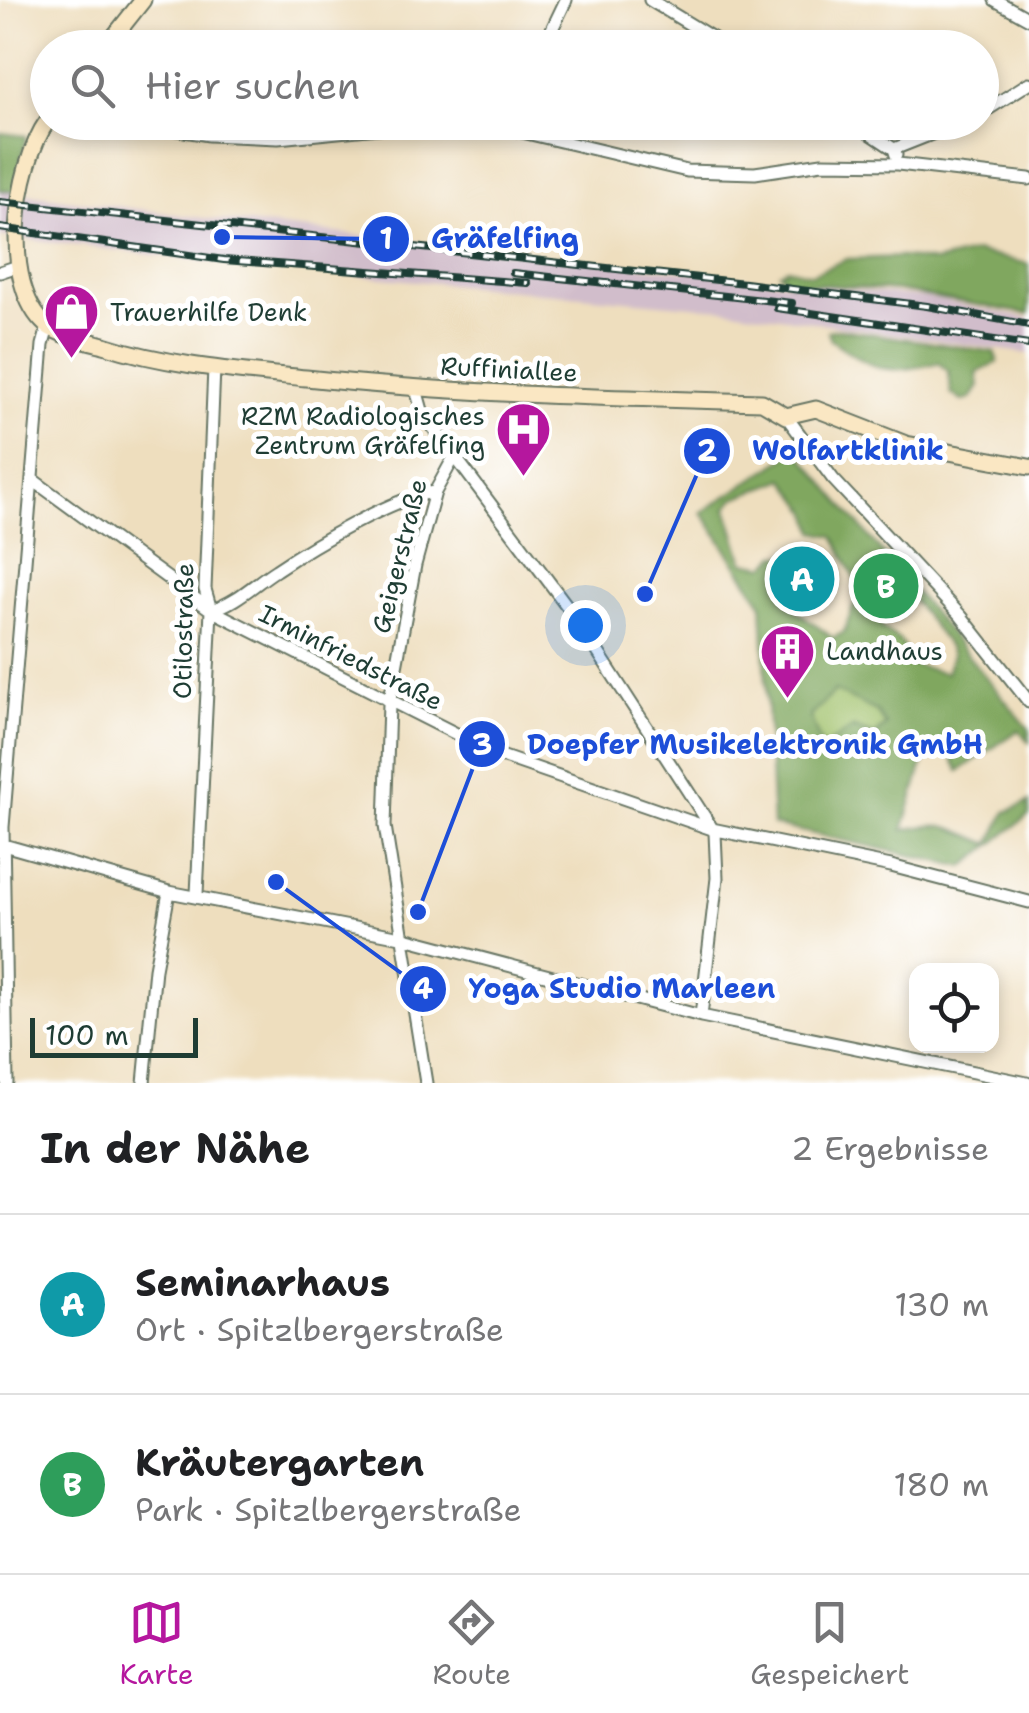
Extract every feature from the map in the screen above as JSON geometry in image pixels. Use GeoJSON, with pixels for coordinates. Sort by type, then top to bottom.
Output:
{"type":"FeatureCollection","features":[{"type":"Feature","properties":{"kind":"street"},"geometry":{"type":"LineString","coordinates":[[120,30],[143,0]]}},
{"type":"Feature","properties":{"kind":"street"},"geometry":{"type":"LineString","coordinates":[[552,30],[566,0]]}},
{"type":"Feature","properties":{"kind":"street"},"geometry":{"type":"LineString","coordinates":[[650,0],[699,30]]}},
{"type":"Feature","properties":{"kind":"street"},"geometry":{"type":"LineString","coordinates":[[994,0],[1029,18]]}},
{"type":"Feature","properties":{"kind":"street"},"geometry":{"type":"LineString","coordinates":[[999,101],[1029,82]]}},
{"type":"Feature","properties":{"kind":"street"},"geometry":{"type":"LineString","coordinates":[[7,1083],[3,827],[43,345],[48,327],[30,307],[7,269],[36,140]]}},
{"type":"Feature","properties":{"kind":"street"},"geometry":{"type":"LineString","coordinates":[[566,140],[687,170],[755,173],[822,163],[898,164],[1029,179]]}},
{"type":"Feature","properties":{"kind":"street"},"geometry":{"type":"LineString","coordinates":[[881,140],[894,148],[898,164]]}},
{"type":"Feature","properties":{"kind":"street"},"geometry":{"type":"LineString","coordinates":[[894,148],[915,140]]}},
{"type":"Feature","properties":{"kind":"street","name":"Ruffiniallee"},"geometry":{"type":"LineString","coordinates":[[48,327],[116,350],[214,368],[416,390],[762,402],[786,416],[804,408],[816,409],[906,444],[1029,467]]}},
{"type":"Feature","properties":{"kind":"street","name":"Otilostraße"},"geometry":{"type":"LineString","coordinates":[[197,894],[211,610],[206,590],[214,368]]}},
{"type":"Feature","properties":{"kind":"street"},"geometry":{"type":"LineString","coordinates":[[416,390],[423,414],[576,618],[712,829],[716,878],[701,1016]]}},
{"type":"Feature","properties":{"kind":"street"},"geometry":{"type":"LineString","coordinates":[[786,416],[833,478],[962,616],[1029,702]]}},
{"type":"Feature","properties":{"kind":"street","name":"Geigerstraße"},"geometry":{"type":"LineString","coordinates":[[426,1083],[400,937],[386,826],[389,704],[415,565],[434,492],[454,459]]}},
{"type":"Feature","properties":{"kind":"street","name":"Irminfriedstraße"},"geometry":{"type":"LineString","coordinates":[[33,480],[211,610],[389,704],[498,755],[712,829],[892,866],[1029,902]]}},
{"type":"Feature","properties":{"kind":"street"},"geometry":{"type":"LineString","coordinates":[[211,610],[227,606],[275,570],[348,528],[434,492]]}},
{"type":"Feature","properties":{"kind":"street"},"geometry":{"type":"LineString","coordinates":[[3,845],[169,892],[197,894],[400,937],[701,1016],[1027,1083]]}},
{"type":"Feature","properties":{"kind":"street"},"geometry":{"type":"LineString","coordinates":[[144,1083],[154,969],[169,892]]}},
{"type":"Feature","properties":{"kind":"shaded area"},"geometry":{"type":"Polygon","coordinates":[[[0,190],[209,219],[929,298],[1029,318],[1029,354],[725,309],[236,265],[0,236],[0,190]]]}},
{"type":"Feature","properties":{"kind":"green space"},"geometry":{"type":"Polygon","coordinates":[[[0,133],[26,136],[16,191],[0,190],[0,133]]]}},
{"type":"Feature","properties":{"kind":"green space"},"geometry":{"type":"Polygon","coordinates":[[[976,252],[1029,264],[1029,314],[899,291],[790,282],[779,273],[787,268],[812,274],[847,259],[903,257],[935,262],[976,252]]]}},
{"type":"Feature","properties":{"kind":"green space"},"geometry":{"type":"Polygon","coordinates":[[[839,329],[995,352],[998,362],[977,373],[979,386],[971,399],[962,401],[951,393],[949,372],[939,363],[905,369],[872,365],[831,340],[828,331],[839,329]]]}},
{"type":"Feature","properties":{"kind":"green space"},"geometry":{"type":"Polygon","coordinates":[[[797,450],[1029,729],[1029,742],[1019,730],[959,771],[949,753],[936,748],[925,757],[903,830],[940,826],[990,844],[1006,812],[1029,802],[1029,815],[964,867],[773,825],[762,603],[702,512],[797,450]],[[785,479],[735,498],[727,508],[744,562],[766,566],[777,555],[811,558],[815,566],[793,570],[777,584],[786,603],[833,638],[844,632],[854,605],[864,598],[834,536],[815,532],[809,512],[785,479]],[[907,592],[883,608],[881,627],[900,641],[910,656],[909,664],[946,673],[952,655],[949,647],[907,592]],[[835,691],[810,716],[822,748],[853,728],[875,736],[886,725],[876,711],[835,691]]]}},
{"type":"Feature","properties":{"kind":"green space"},"geometry":{"type":"Polygon","coordinates":[[[835,690],[876,711],[886,725],[875,736],[853,728],[822,748],[810,716],[835,690]]]}},
{"type":"Feature","properties":{"kind":"railway"},"geometry":{"type":"LineString","coordinates":[[0,202],[745,283],[927,306],[1029,325]]}},
{"type":"Feature","properties":{"kind":"railway"},"geometry":{"type":"LineString","coordinates":[[0,228],[224,260],[528,283]]}},
{"type":"Feature","properties":{"kind":"railway"},"geometry":{"type":"LineString","coordinates":[[513,273],[792,303]]}},
{"type":"Feature","properties":{"kind":"railway"},"geometry":{"type":"LineString","coordinates":[[777,308],[1029,345]]}},
{"type":"Feature","properties":{"kind":"place","name":"Gräfelfing"},"geometry":{"type":"Point","coordinates":[222,237]}},
{"type":"Feature","properties":{"kind":"place","name":"Trauerhilfe Denk"},"geometry":{"type":"Point","coordinates":[71,361]}},
{"type":"Feature","properties":{"kind":"place","name":"RZM Radiologisches Zentrum Gräfelfing"},"geometry":{"type":"Point","coordinates":[524,479]}},
{"type":"Feature","properties":{"kind":"place","name":"Seminarhaus"},"geometry":{"type":"Point","coordinates":[802,579]}},
{"type":"Feature","properties":{"kind":"place","name":"Kräutergarten"},"geometry":{"type":"Point","coordinates":[886,586]}},
{"type":"Feature","properties":{"kind":"place","name":"Wolfartklinik"},"geometry":{"type":"Point","coordinates":[645,594]}},
{"type":"Feature","properties":{"kind":"place","name":"Landhaus"},"geometry":{"type":"Point","coordinates":[787,700]}},
{"type":"Feature","properties":{"kind":"place","name":"Yoga Studio Marleen"},"geometry":{"type":"Point","coordinates":[276,882]}},
{"type":"Feature","properties":{"kind":"place","name":"Doepfer Musikelektronik GmbH"},"geometry":{"type":"Point","coordinates":[418,912]}}]}
